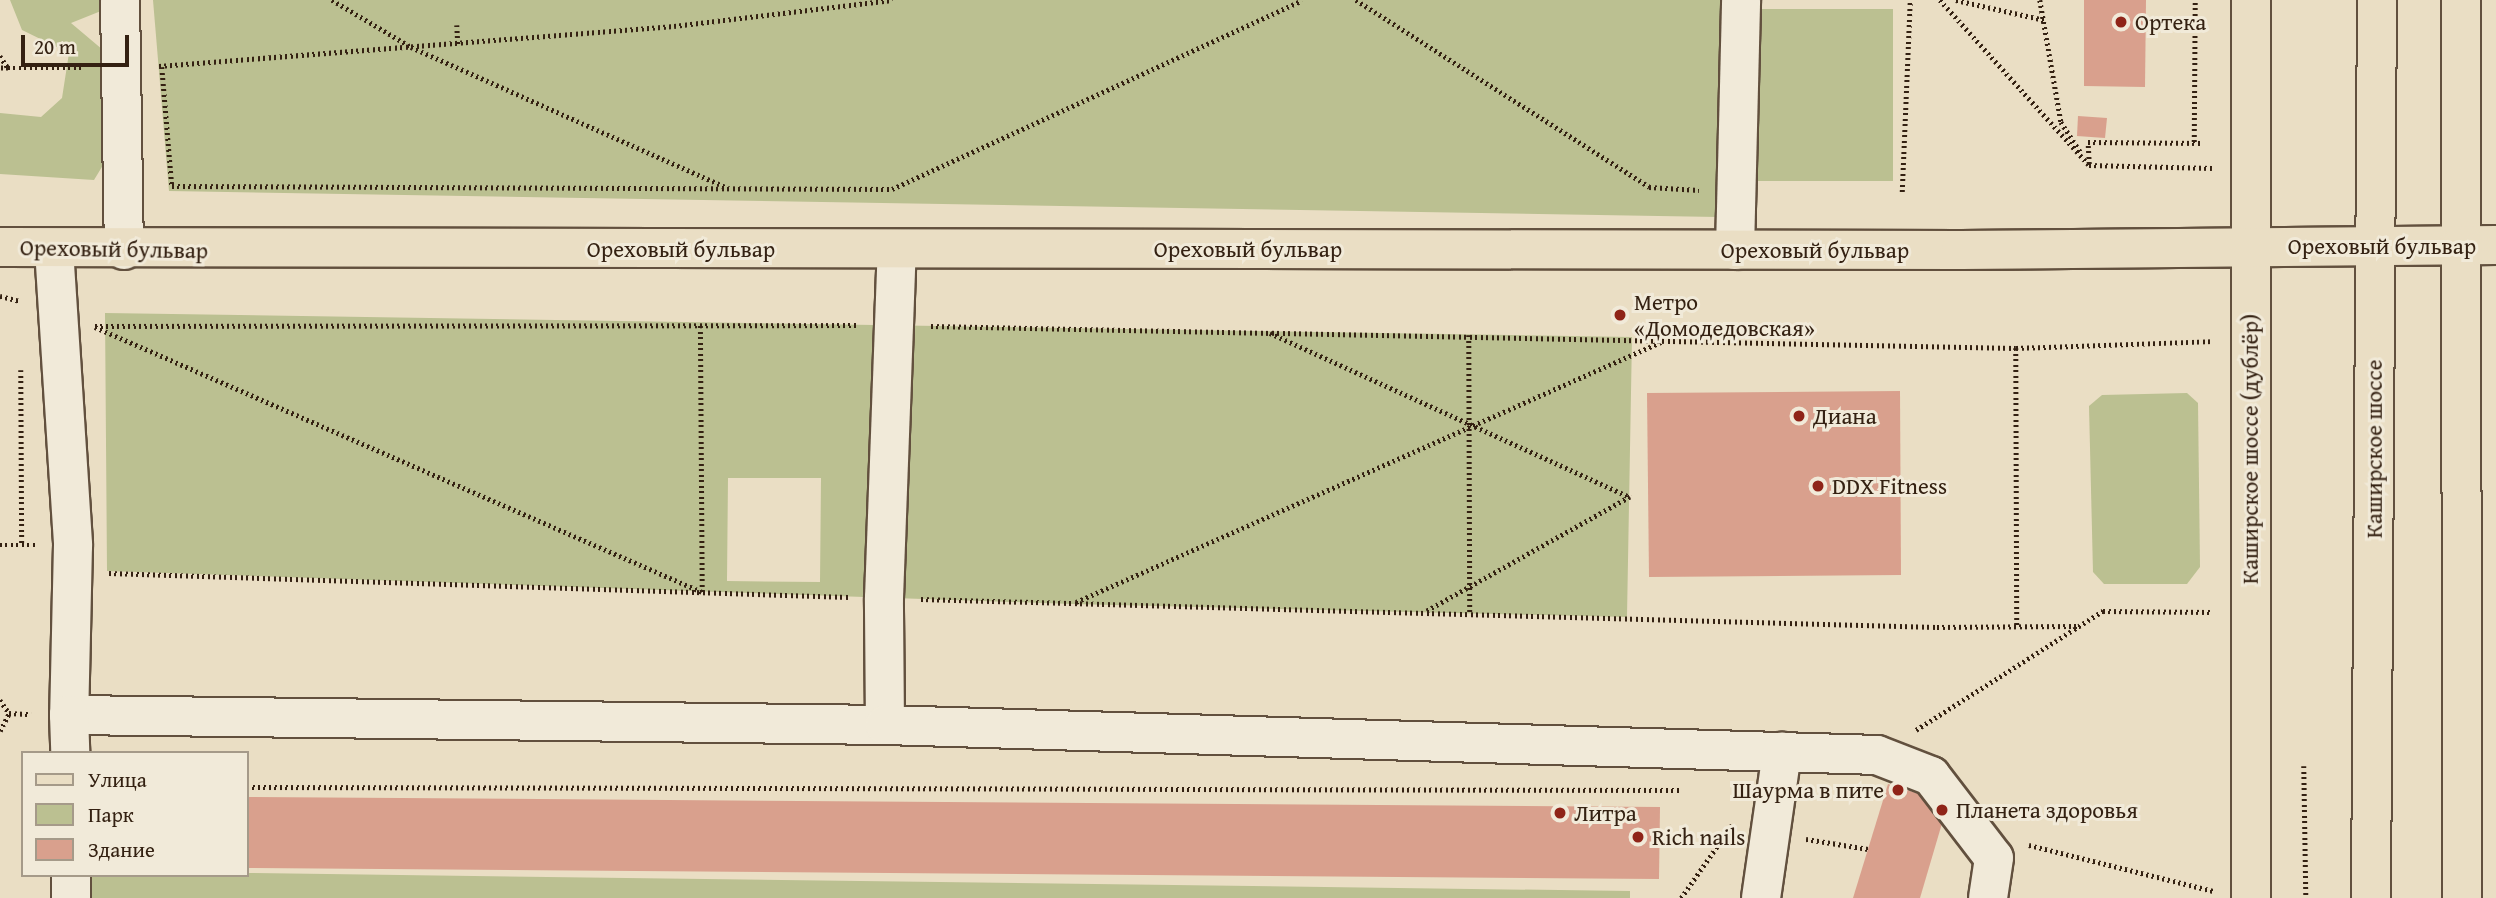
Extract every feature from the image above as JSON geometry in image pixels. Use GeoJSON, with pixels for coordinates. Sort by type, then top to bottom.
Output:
{"type":"FeatureCollection","features":[{"type":"Feature","properties":{"kind":"main road","name":"Каширское шоссе (дублёр)"},"geometry":{"type":"LineString","coordinates":[[2233,895],[2249,247],[2250,0]]}},
{"type":"Feature","properties":{"kind":"main road","name":"Каширское шоссе"},"geometry":{"type":"LineString","coordinates":[[2371,898],[2377,0]]}},
{"type":"Feature","properties":{"kind":"main road"},"geometry":{"type":"LineString","coordinates":[[2461,0],[2479,245],[2462,898]]}},
{"type":"Feature","properties":{"kind":"main road","name":"Ореховый бульвар"},"geometry":{"type":"LineString","coordinates":[[0,247],[124,250],[1735,250],[2479,245]]}},
{"type":"Feature","properties":{"kind":"lane"},"geometry":{"type":"LineString","coordinates":[[120,0],[124,68],[124,250]]}},
{"type":"Feature","properties":{"kind":"lane"},"geometry":{"type":"LineString","coordinates":[[1735,250],[1741,0]]}},
{"type":"Feature","properties":{"kind":"lane"},"geometry":{"type":"LineString","coordinates":[[885,725],[884,598],[897,248]]}},
{"type":"Feature","properties":{"kind":"lane"},"geometry":{"type":"LineString","coordinates":[[54,249],[73,572],[70,751]]}},
{"type":"Feature","properties":{"kind":"lane"},"geometry":{"type":"LineString","coordinates":[[69,715],[885,725],[1877,755],[1931,776],[1994,858],[1988,898]]}},
{"type":"Feature","properties":{"kind":"lane"},"geometry":{"type":"LineString","coordinates":[[1761,898],[1782,752]]}},
{"type":"Feature","properties":{"kind":"lane"},"geometry":{"type":"LineString","coordinates":[[71,877],[71,898]]}},
{"type":"Feature","properties":{"kind":"path"},"geometry":{"type":"LineString","coordinates":[[332,0],[411,47],[728,188]]}},
{"type":"Feature","properties":{"kind":"path"},"geometry":{"type":"LineString","coordinates":[[0,68],[124,68],[458,44],[674,26],[892,0]]}},
{"type":"Feature","properties":{"kind":"path"},"geometry":{"type":"LineString","coordinates":[[162,66],[172,186],[892,189],[1302,0]]}},
{"type":"Feature","properties":{"kind":"path"},"geometry":{"type":"LineString","coordinates":[[1356,0],[1649,187],[1736,191]]}},
{"type":"Feature","properties":{"kind":"path"},"geometry":{"type":"LineString","coordinates":[[1902,192],[1910,0]]}},
{"type":"Feature","properties":{"kind":"path"},"geometry":{"type":"LineString","coordinates":[[1940,0],[2089,165],[2213,168]]}},
{"type":"Feature","properties":{"kind":"path"},"geometry":{"type":"LineString","coordinates":[[1956,0],[2045,20]]}},
{"type":"Feature","properties":{"kind":"path"},"geometry":{"type":"LineString","coordinates":[[2040,0],[2061,122],[2089,165]]}},
{"type":"Feature","properties":{"kind":"path"},"geometry":{"type":"LineString","coordinates":[[2194,142],[2195,0]]}},
{"type":"Feature","properties":{"kind":"path"},"geometry":{"type":"LineString","coordinates":[[457,24],[458,44]]}},
{"type":"Feature","properties":{"kind":"path"},"geometry":{"type":"LineString","coordinates":[[0,56],[8,68]]}},
{"type":"Feature","properties":{"kind":"path"},"geometry":{"type":"LineString","coordinates":[[2089,165],[2088,142],[2202,143]]}},
{"type":"Feature","properties":{"kind":"path"},"geometry":{"type":"LineString","coordinates":[[0,296],[20,301],[21,324],[58,324]]}},
{"type":"Feature","properties":{"kind":"path"},"geometry":{"type":"LineString","coordinates":[[700,325],[702,592]]}},
{"type":"Feature","properties":{"kind":"path"},"geometry":{"type":"LineString","coordinates":[[702,592],[91,326],[894,326],[1266,331],[2016,348],[2214,341]]}},
{"type":"Feature","properties":{"kind":"path"},"geometry":{"type":"LineString","coordinates":[[1266,331],[1469,427],[1630,497],[1426,612]]}},
{"type":"Feature","properties":{"kind":"path"},"geometry":{"type":"LineString","coordinates":[[1469,335],[1469,612]]}},
{"type":"Feature","properties":{"kind":"path"},"geometry":{"type":"LineString","coordinates":[[1073,604],[1665,340]]}},
{"type":"Feature","properties":{"kind":"path"},"geometry":{"type":"LineString","coordinates":[[2016,348],[2017,626]]}},
{"type":"Feature","properties":{"kind":"path"},"geometry":{"type":"LineString","coordinates":[[21,365],[22,545]]}},
{"type":"Feature","properties":{"kind":"path"},"geometry":{"type":"LineString","coordinates":[[73,572],[1073,604],[2080,626]]}},
{"type":"Feature","properties":{"kind":"path"},"geometry":{"type":"LineString","coordinates":[[1877,755],[2104,611],[2211,612]]}},
{"type":"Feature","properties":{"kind":"path"},"geometry":{"type":"LineString","coordinates":[[0,731],[9,713]]}},
{"type":"Feature","properties":{"kind":"path"},"geometry":{"type":"LineString","coordinates":[[2304,766],[2306,898]]}},
{"type":"Feature","properties":{"kind":"path"},"geometry":{"type":"LineString","coordinates":[[248,787],[1686,790]]}},
{"type":"Feature","properties":{"kind":"path"},"geometry":{"type":"LineString","coordinates":[[1770,833],[1868,849]]}},
{"type":"Feature","properties":{"kind":"path"},"geometry":{"type":"LineString","coordinates":[[1994,858],[2012,840],[2233,895]]}},
{"type":"Feature","properties":{"kind":"green space"},"geometry":{"type":"Polygon","coordinates":[[[10,0],[104,0],[106,9],[71,23],[103,50],[111,152],[94,180],[0,174],[0,113],[41,117],[62,98],[69,53],[22,30],[10,0]]]}},
{"type":"Feature","properties":{"kind":"green space"},"geometry":{"type":"Polygon","coordinates":[[[153,0],[1728,0],[1718,217],[169,191],[153,0]]]}},
{"type":"Feature","properties":{"kind":"green space"},"geometry":{"type":"Polygon","coordinates":[[[1751,9],[1893,9],[1893,181],[1751,181],[1751,9]]]}},
{"type":"Feature","properties":{"kind":"green space"},"geometry":{"type":"Polygon","coordinates":[[[105,313],[1632,337],[1627,617],[1072,604],[107,571],[105,313]],[[728,478],[727,581],[820,582],[821,478],[728,478]]]}},
{"type":"Feature","properties":{"kind":"green space"},"geometry":{"type":"Polygon","coordinates":[[[2187,393],[2198,403],[2200,567],[2187,584],[2104,584],[2093,572],[2089,406],[2102,395],[2187,393]]]}},
{"type":"Feature","properties":{"kind":"green space"},"geometry":{"type":"Polygon","coordinates":[[[248,873],[1630,891],[1630,898],[84,898],[84,877],[248,877],[248,873]]]}},
{"type":"Feature","properties":{"kind":"building"},"geometry":{"type":"Polygon","coordinates":[[[2084,0],[2146,0],[2145,87],[2084,86],[2084,0]]]}},
{"type":"Feature","properties":{"kind":"building"},"geometry":{"type":"Polygon","coordinates":[[[2078,116],[2107,118],[2105,138],[2077,136],[2078,116]]]}},
{"type":"Feature","properties":{"kind":"building"},"geometry":{"type":"Polygon","coordinates":[[[1900,391],[1901,575],[1649,577],[1647,393],[1900,391]]]}},
{"type":"Feature","properties":{"kind":"building"},"geometry":{"type":"Polygon","coordinates":[[[1888,784],[1948,803],[1920,898],[1853,898],[1888,784]]]}},
{"type":"Feature","properties":{"kind":"building"},"geometry":{"type":"Polygon","coordinates":[[[248,797],[1660,807],[1659,879],[248,868],[248,797]]]}},
{"type":"Feature","properties":{"kind":"place","name":"Ортека"},"geometry":{"type":"Point","coordinates":[2121,22]}},
{"type":"Feature","properties":{"kind":"place","name":"Метро «Домодедовская»"},"geometry":{"type":"Point","coordinates":[1620,315]}},
{"type":"Feature","properties":{"kind":"place","name":"Диана"},"geometry":{"type":"Point","coordinates":[1799,416]}},
{"type":"Feature","properties":{"kind":"place","name":"DDX Fitness"},"geometry":{"type":"Point","coordinates":[1818,486]}},
{"type":"Feature","properties":{"kind":"place","name":"Шаурма в пите"},"geometry":{"type":"Point","coordinates":[1898,790]}},
{"type":"Feature","properties":{"kind":"place","name":"Планета здоровья"},"geometry":{"type":"Point","coordinates":[1942,810]}},
{"type":"Feature","properties":{"kind":"place","name":"Литра"},"geometry":{"type":"Point","coordinates":[1560,813]}},
{"type":"Feature","properties":{"kind":"place","name":"Rich nails"},"geometry":{"type":"Point","coordinates":[1638,837]}}]}
